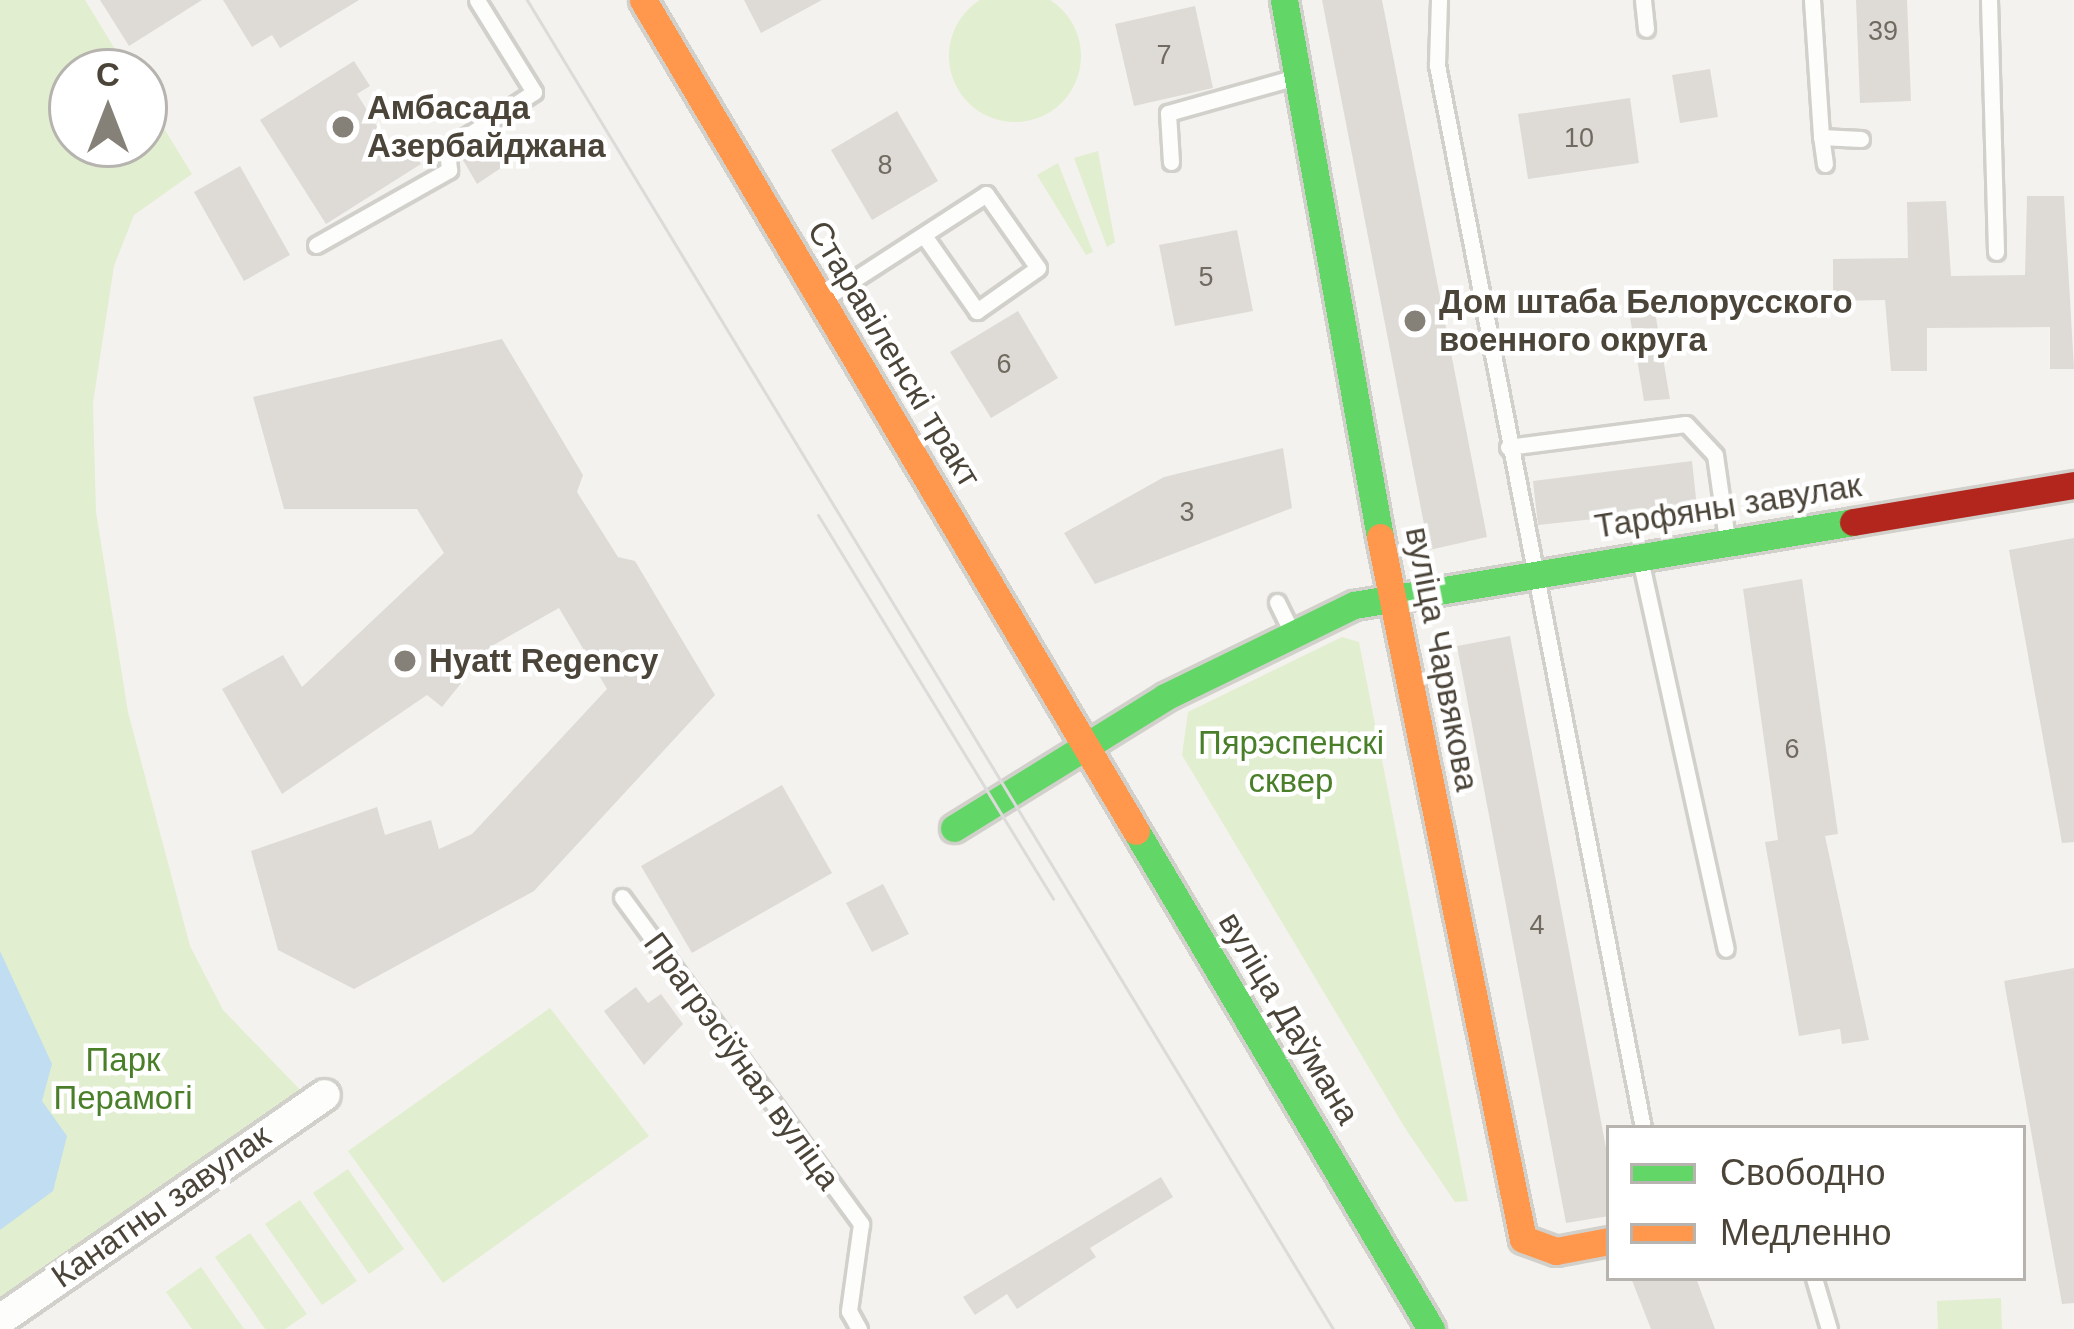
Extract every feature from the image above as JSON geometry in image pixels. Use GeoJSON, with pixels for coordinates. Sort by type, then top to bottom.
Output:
{"type":"FeatureCollection","features":[{"type":"Feature","properties":{"kind":"street","name":"Старавіленскі тракт"},"geometry":{"type":"LineString","coordinates":[[643,0],[1084,744]]}},
{"type":"Feature","properties":{"kind":"street","name":"вуліца Чарвякова"},"geometry":{"type":"LineString","coordinates":[[1284,0],[1393,596],[1523,1239],[1556,1251],[1606,1242]]}},
{"type":"Feature","properties":{"kind":"street","name":"Тарфяны завулак"},"geometry":{"type":"LineString","coordinates":[[954,828],[1084,744],[1291,632],[1393,596],[2074,485]]}},
{"type":"Feature","properties":{"kind":"street","name":"вуліца Даўмана"},"geometry":{"type":"LineString","coordinates":[[1084,744],[1431,1329]]}},
{"type":"Feature","properties":{"kind":"street","name":"Канатны завулак"},"geometry":{"type":"LineString","coordinates":[[0,1320],[325,1095]]}},
{"type":"Feature","properties":{"kind":"lane"},"geometry":{"type":"LineString","coordinates":[[316,245],[449,170],[447,149],[534,92],[477,0]]}},
{"type":"Feature","properties":{"kind":"lane"},"geometry":{"type":"LineString","coordinates":[[1438,0],[1437,65],[1641,1125]]}},
{"type":"Feature","properties":{"kind":"lane"},"geometry":{"type":"LineString","coordinates":[[1642,0],[1646,29]]}},
{"type":"Feature","properties":{"kind":"lane"},"geometry":{"type":"LineString","coordinates":[[1812,0],[1825,164]]}},
{"type":"Feature","properties":{"kind":"lane"},"geometry":{"type":"LineString","coordinates":[[1989,0],[1996,252]]}},
{"type":"Feature","properties":{"kind":"lane"},"geometry":{"type":"LineString","coordinates":[[1172,161],[1168,113],[1298,76]]}},
{"type":"Feature","properties":{"kind":"lane"},"geometry":{"type":"LineString","coordinates":[[1821,137],[1861,139]]}},
{"type":"Feature","properties":{"kind":"lane"},"geometry":{"type":"LineString","coordinates":[[821,301],[986,194],[1038,268],[977,311],[925,237]]}},
{"type":"Feature","properties":{"kind":"lane"},"geometry":{"type":"LineString","coordinates":[[1508,447],[1686,424],[1715,455],[1728,542]]}},
{"type":"Feature","properties":{"kind":"lane"},"geometry":{"type":"LineString","coordinates":[[1640,556],[1726,949]]}},
{"type":"Feature","properties":{"kind":"lane"},"geometry":{"type":"LineString","coordinates":[[1276,602],[1291,632]]}},
{"type":"Feature","properties":{"kind":"lane","name":"Прагрэсіўная вуліца"},"geometry":{"type":"LineString","coordinates":[[622,897],[861,1224],[849,1311],[859,1329]]}},
{"type":"Feature","properties":{"kind":"lane"},"geometry":{"type":"LineString","coordinates":[[1815,1281],[1829,1329]]}},
{"type":"Feature","properties":{"kind":"green space"},"geometry":{"type":"Polygon","coordinates":[[[982,-1],[1048,-1],[1070,19],[1080,43],[1080,69],[1070,93],[1052,111],[1028,121],[1002,121],[978,111],[960,93],[950,69],[954,31],[968,9],[982,-1]]]}},
{"type":"Feature","properties":{"kind":"green space","name":"Парк Перамогі"},"geometry":{"type":"Polygon","coordinates":[[[0,0],[85,0],[114,48],[48,48],[48,168],[168,168],[168,135],[192,174],[134,215],[114,266],[93,403],[96,512],[128,712],[190,946],[223,1010],[307,1097],[0,1319],[0,0]]]}},
{"type":"Feature","properties":{"kind":"green space"},"geometry":{"type":"Polygon","coordinates":[[[1098,151],[1115,242],[1107,247],[1074,158],[1098,151]]]}},
{"type":"Feature","properties":{"kind":"green space"},"geometry":{"type":"Polygon","coordinates":[[[1058,163],[1093,252],[1086,255],[1037,175],[1058,163]]]}},
{"type":"Feature","properties":{"kind":"green space","name":"Пярэспенскі сквер"},"geometry":{"type":"Polygon","coordinates":[[[1342,637],[1359,642],[1468,1201],[1455,1202],[1405,1128],[1182,755],[1188,712],[1342,637]]]}},
{"type":"Feature","properties":{"kind":"green space"},"geometry":{"type":"Polygon","coordinates":[[[550,1008],[649,1136],[443,1283],[348,1151],[550,1008]]]}},
{"type":"Feature","properties":{"kind":"green space"},"geometry":{"type":"Polygon","coordinates":[[[348,1169],[404,1249],[369,1274],[313,1193],[348,1169]]]}},
{"type":"Feature","properties":{"kind":"green space"},"geometry":{"type":"Polygon","coordinates":[[[300,1200],[357,1281],[322,1305],[265,1224],[300,1200]]]}},
{"type":"Feature","properties":{"kind":"green space"},"geometry":{"type":"Polygon","coordinates":[[[250,1233],[307,1314],[285,1329],[265,1329],[215,1257],[250,1233]]]}},
{"type":"Feature","properties":{"kind":"green space"},"geometry":{"type":"Polygon","coordinates":[[[201,1267],[244,1329],[192,1329],[166,1292],[201,1267]]]}},
{"type":"Feature","properties":{"kind":"green space"},"geometry":{"type":"Polygon","coordinates":[[[2001,1298],[2002,1329],[1938,1329],[1937,1301],[2001,1298]]]}},
{"type":"Feature","properties":{"kind":"water"},"geometry":{"type":"Polygon","coordinates":[[[0,951],[52,1064],[42,1101],[67,1136],[53,1191],[0,1230],[0,951]]]}},
{"type":"Feature","properties":{"kind":"building"},"geometry":{"type":"Polygon","coordinates":[[[100,0],[202,0],[129,46],[100,0]]]}},
{"type":"Feature","properties":{"kind":"building"},"geometry":{"type":"Polygon","coordinates":[[[223,0],[359,0],[280,48],[272,35],[252,47],[223,0]]]}},
{"type":"Feature","properties":{"kind":"building"},"geometry":{"type":"Polygon","coordinates":[[[744,0],[822,0],[761,33],[744,0]]]}},
{"type":"Feature","properties":{"kind":"building","name":"Дом штаба Белорусского военного округа"},"geometry":{"type":"Polygon","coordinates":[[[1322,0],[1382,0],[1487,537],[1429,550],[1322,0]]]}},
{"type":"Feature","properties":{"kind":"building"},"geometry":{"type":"Polygon","coordinates":[[[1856,0],[1907,0],[1911,101],[1860,103],[1856,0]]]}},
{"type":"Feature","properties":{"kind":"building"},"geometry":{"type":"Polygon","coordinates":[[[1195,6],[1213,88],[1134,106],[1115,24],[1195,6]]]}},
{"type":"Feature","properties":{"kind":"building"},"geometry":{"type":"Polygon","coordinates":[[[354,61],[370,86],[357,94],[391,149],[406,140],[421,164],[326,224],[260,120],[354,61]]]}},
{"type":"Feature","properties":{"kind":"building"},"geometry":{"type":"Polygon","coordinates":[[[1710,69],[1718,117],[1680,123],[1672,75],[1710,69]]]}},
{"type":"Feature","properties":{"kind":"building"},"geometry":{"type":"Polygon","coordinates":[[[1630,98],[1639,163],[1528,179],[1518,114],[1630,98]]]}},
{"type":"Feature","properties":{"kind":"building"},"geometry":{"type":"Polygon","coordinates":[[[897,111],[938,181],[872,220],[831,150],[897,111]]]}},
{"type":"Feature","properties":{"kind":"building"},"geometry":{"type":"Polygon","coordinates":[[[486,138],[504,166],[477,184],[460,155],[486,138]]]}},
{"type":"Feature","properties":{"kind":"building"},"geometry":{"type":"Polygon","coordinates":[[[240,166],[290,255],[244,281],[194,192],[240,166]]]}},
{"type":"Feature","properties":{"kind":"building"},"geometry":{"type":"Polygon","coordinates":[[[2027,196],[2064,196],[2074,369],[2050,369],[2050,327],[1927,328],[1927,371],[1891,371],[1885,300],[1833,301],[1833,259],[1908,258],[1907,202],[1946,201],[1951,276],[2025,275],[2027,196]]]}},
{"type":"Feature","properties":{"kind":"building"},"geometry":{"type":"Polygon","coordinates":[[[1237,230],[1253,311],[1175,326],[1159,245],[1237,230]]]}},
{"type":"Feature","properties":{"kind":"building"},"geometry":{"type":"Polygon","coordinates":[[[1654,306],[1670,399],[1644,401],[1629,311],[1654,306]]]}},
{"type":"Feature","properties":{"kind":"building"},"geometry":{"type":"Polygon","coordinates":[[[1018,311],[1058,378],[991,418],[950,352],[1018,311]]]}},
{"type":"Feature","properties":{"kind":"building","name":"Hyatt Regency"},"geometry":{"type":"Polygon","coordinates":[[[502,339],[583,475],[577,492],[618,557],[635,561],[715,695],[534,891],[354,989],[278,950],[251,851],[377,807],[385,835],[431,820],[439,849],[472,834],[607,689],[559,608],[490,647],[442,707],[427,695],[282,794],[222,689],[283,655],[302,687],[444,553],[417,509],[284,509],[253,397],[502,339]]]}},
{"type":"Feature","properties":{"kind":"building"},"geometry":{"type":"Polygon","coordinates":[[[1283,448],[1292,508],[1095,584],[1064,533],[1164,477],[1283,448]]]}},
{"type":"Feature","properties":{"kind":"building"},"geometry":{"type":"Polygon","coordinates":[[[1692,461],[1697,508],[1538,525],[1533,481],[1692,461]]]}},
{"type":"Feature","properties":{"kind":"building"},"geometry":{"type":"Polygon","coordinates":[[[2074,538],[2074,842],[2062,843],[2009,550],[2074,538]]]}},
{"type":"Feature","properties":{"kind":"building"},"geometry":{"type":"Polygon","coordinates":[[[1802,579],[1838,834],[1825,836],[1869,1040],[1842,1044],[1840,1029],[1799,1036],[1765,842],[1778,840],[1743,589],[1802,579]]]}},
{"type":"Feature","properties":{"kind":"building"},"geometry":{"type":"Polygon","coordinates":[[[1510,636],[1606,1148],[1606,1216],[1566,1223],[1457,646],[1510,636]]]}},
{"type":"Feature","properties":{"kind":"building"},"geometry":{"type":"Polygon","coordinates":[[[782,785],[832,873],[692,953],[641,866],[782,785]]]}},
{"type":"Feature","properties":{"kind":"building"},"geometry":{"type":"Polygon","coordinates":[[[883,884],[909,934],[872,952],[846,903],[883,884]]]}},
{"type":"Feature","properties":{"kind":"building"},"geometry":{"type":"Polygon","coordinates":[[[2074,968],[2074,1303],[2062,1304],[2004,981],[2074,968]]]}},
{"type":"Feature","properties":{"kind":"building"},"geometry":{"type":"Polygon","coordinates":[[[636,987],[648,1003],[661,994],[683,1024],[644,1065],[604,1011],[636,987]]]}},
{"type":"Feature","properties":{"kind":"building"},"geometry":{"type":"Polygon","coordinates":[[[1161,1177],[1173,1197],[1090,1248],[1096,1257],[1017,1309],[1007,1294],[975,1315],[963,1297],[1161,1177]]]}},
{"type":"Feature","properties":{"kind":"building"},"geometry":{"type":"Polygon","coordinates":[[[1632,1281],[1697,1281],[1715,1329],[1651,1329],[1632,1281]]]}},
{"type":"Feature","properties":{"kind":"tram line"},"geometry":{"type":"LineString","coordinates":[[527,0],[1333,1329]]}},
{"type":"Feature","properties":{"kind":"tram line"},"geometry":{"type":"LineString","coordinates":[[818,515],[1053,899]]}},
{"type":"Feature","properties":{"kind":"traffic: fast"},"geometry":{"type":"LineString","coordinates":[[1284,0],[1380,537]]}},
{"type":"Feature","properties":{"kind":"traffic: fast"},"geometry":{"type":"LineString","coordinates":[[954,828],[1165,697],[1354,605],[1853,522]]}},
{"type":"Feature","properties":{"kind":"traffic: fast"},"geometry":{"type":"LineString","coordinates":[[1136,831],[1431,1329]]}},
{"type":"Feature","properties":{"kind":"traffic: slow"},"geometry":{"type":"LineString","coordinates":[[643,0],[1136,831]]}},
{"type":"Feature","properties":{"kind":"traffic: slow"},"geometry":{"type":"LineString","coordinates":[[1380,537],[1523,1239],[1556,1251],[1606,1242]]}},
{"type":"Feature","properties":{"kind":"traffic: jam"},"geometry":{"type":"LineString","coordinates":[[1853,522],[2074,485]]}},
{"type":"Feature","properties":{"kind":"place","name":"Амбасада Азербайджана"},"geometry":{"type":"Point","coordinates":[343,127]}},
{"type":"Feature","properties":{"kind":"place","name":"Дом штаба Белорусского военного округа"},"geometry":{"type":"Point","coordinates":[1415,321]}},
{"type":"Feature","properties":{"kind":"place","name":"Hyatt Regency"},"geometry":{"type":"Point","coordinates":[405,661]}}]}
